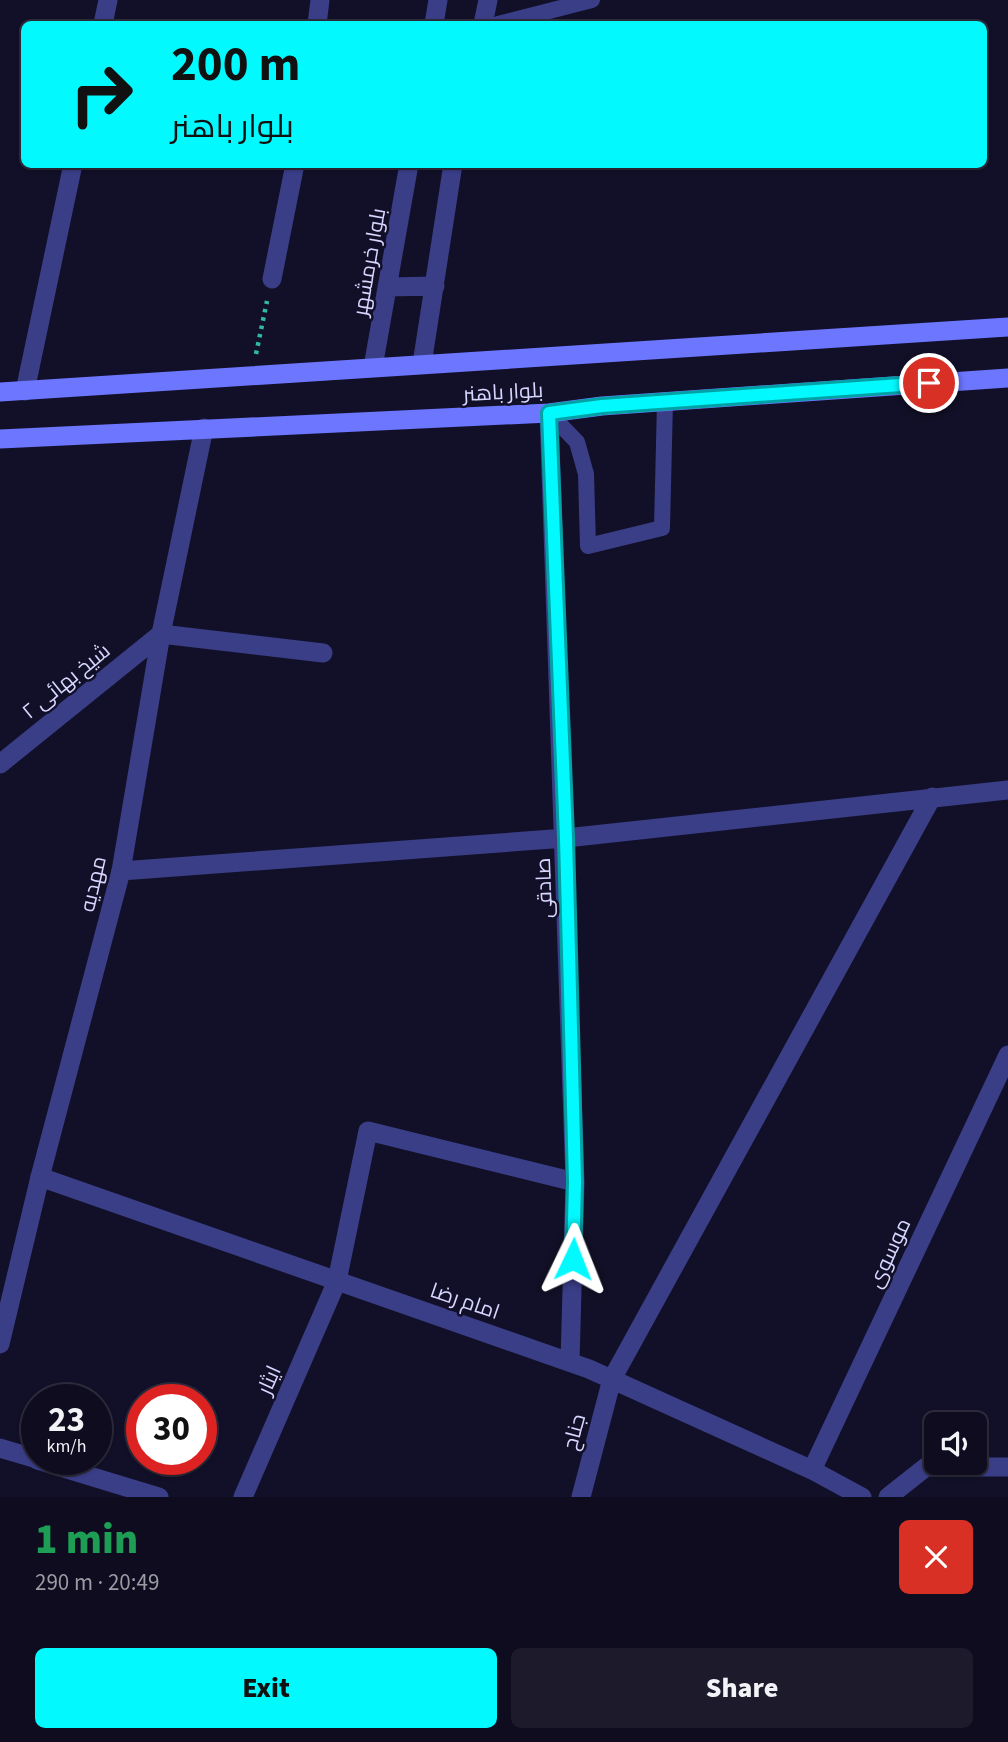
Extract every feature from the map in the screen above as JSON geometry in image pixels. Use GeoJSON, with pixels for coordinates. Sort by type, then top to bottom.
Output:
{"type":"FeatureCollection","features":[{"type":"Feature","properties":{"kind":"main road","name":"بلوار باهنر"},"geometry":{"type":"LineString","coordinates":[[0,392],[1008,327]]}},
{"type":"Feature","properties":{"kind":"main road","name":"بلوار باهنر"},"geometry":{"type":"LineString","coordinates":[[0,439],[549,413],[665,401],[1008,378]]}},
{"type":"Feature","properties":{"kind":"street"},"geometry":{"type":"LineString","coordinates":[[104,21],[108,0]]}},
{"type":"Feature","properties":{"kind":"street"},"geometry":{"type":"LineString","coordinates":[[317,21],[320,0]]}},
{"type":"Feature","properties":{"kind":"street"},"geometry":{"type":"LineString","coordinates":[[434,21],[438,0]]}},
{"type":"Feature","properties":{"kind":"street"},"geometry":{"type":"LineString","coordinates":[[484,21],[488,0]]}},
{"type":"Feature","properties":{"kind":"street"},"geometry":{"type":"LineString","coordinates":[[24,391],[72,168]]}},
{"type":"Feature","properties":{"kind":"street"},"geometry":{"type":"LineString","coordinates":[[272,278],[294,168]]}},
{"type":"Feature","properties":{"kind":"street","name":"بلوار خرمشهر"},"geometry":{"type":"LineString","coordinates":[[373,367],[408,168]]}},
{"type":"Feature","properties":{"kind":"street"},"geometry":{"type":"LineString","coordinates":[[422,364],[452,168]]}},
{"type":"Feature","properties":{"kind":"street"},"geometry":{"type":"LineString","coordinates":[[387,286],[435,286]]}},
{"type":"Feature","properties":{"kind":"street","name":"صادقی"},"geometry":{"type":"LineString","coordinates":[[549,413],[566,838],[575,1182],[570,1362]]}},
{"type":"Feature","properties":{"kind":"street","name":"مهدیه"},"geometry":{"type":"LineString","coordinates":[[0,1344],[40,1177],[121,871],[160,634],[204,428]]}},
{"type":"Feature","properties":{"kind":"street"},"geometry":{"type":"LineString","coordinates":[[160,634],[323,653]]}},
{"type":"Feature","properties":{"kind":"street","name":"شیخ بهائی ۲"},"geometry":{"type":"LineString","coordinates":[[0,764],[160,634]]}},
{"type":"Feature","properties":{"kind":"street"},"geometry":{"type":"LineString","coordinates":[[121,871],[566,838],[1008,790]]}},
{"type":"Feature","properties":{"kind":"street","name":"جناح"},"geometry":{"type":"LineString","coordinates":[[581,1497],[612,1379],[932,797]]}},
{"type":"Feature","properties":{"kind":"street","name":"موسوی"},"geometry":{"type":"LineString","coordinates":[[812,1470],[1008,1055]]}},
{"type":"Feature","properties":{"kind":"street","name":"ایثار"},"geometry":{"type":"LineString","coordinates":[[243,1497],[337,1280],[368,1131],[575,1182]]}},
{"type":"Feature","properties":{"kind":"street","name":"امام رضا"},"geometry":{"type":"LineString","coordinates":[[40,1177],[570,1362],[812,1470],[862,1497]]}},
{"type":"Feature","properties":{"kind":"street"},"geometry":{"type":"LineString","coordinates":[[0,1448],[21,1454]]}},
{"type":"Feature","properties":{"kind":"street"},"geometry":{"type":"LineString","coordinates":[[888,1497],[926,1467],[1008,1467]]}},
{"type":"Feature","properties":{"kind":"street"},"geometry":{"type":"LineString","coordinates":[[88,1475],[159,1497]]}},
{"type":"Feature","properties":{"kind":"lane"},"geometry":{"type":"LineString","coordinates":[[510,21],[593,0]]}},
{"type":"Feature","properties":{"kind":"lane"},"geometry":{"type":"LineString","coordinates":[[549,413],[578,442],[586,474],[588,546],[662,528],[665,401]]}},
{"type":"Feature","properties":{"kind":"path"},"geometry":{"type":"LineString","coordinates":[[251,376],[272,278]]}},
{"type":"Feature","properties":{"kind":"route"},"geometry":{"type":"LineString","coordinates":[[573,1259],[575,1182],[566,838],[549,413],[602,406],[929,383]]}}]}
